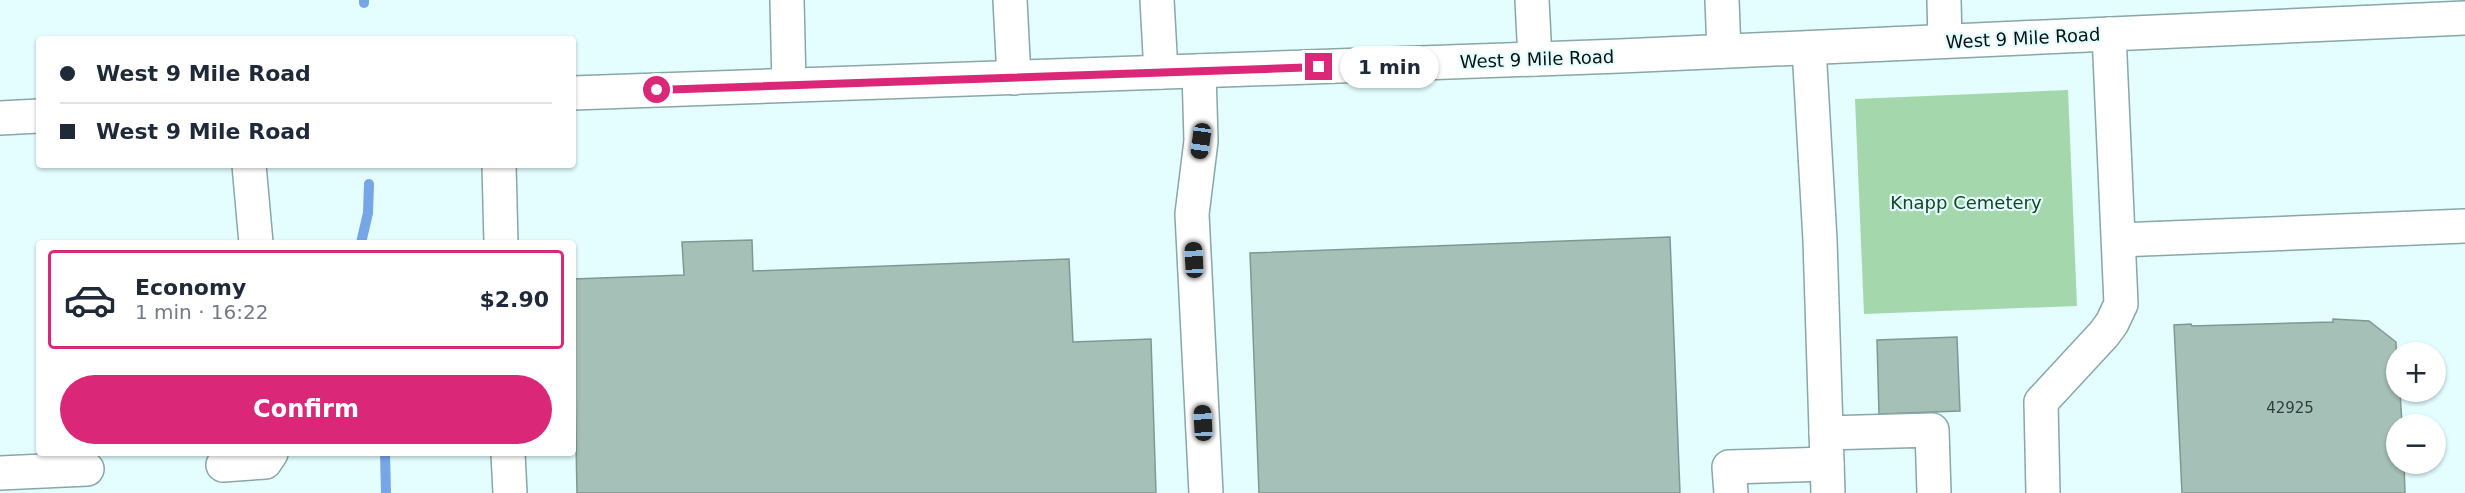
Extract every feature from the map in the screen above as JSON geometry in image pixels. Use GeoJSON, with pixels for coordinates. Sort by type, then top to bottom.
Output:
{"type":"FeatureCollection","features":[{"type":"Feature","properties":{"kind":"street"},"geometry":{"type":"LineString","coordinates":[[787,0],[789,85]]}},
{"type":"Feature","properties":{"kind":"street"},"geometry":{"type":"LineString","coordinates":[[1011,0],[1014,78]]}},
{"type":"Feature","properties":{"kind":"street"},"geometry":{"type":"LineString","coordinates":[[1157,0],[1161,72]]}},
{"type":"Feature","properties":{"kind":"street"},"geometry":{"type":"LineString","coordinates":[[1532,0],[1535,59]]}},
{"type":"Feature","properties":{"kind":"street"},"geometry":{"type":"LineString","coordinates":[[1722,0],[1724,51]]}},
{"type":"Feature","properties":{"kind":"street"},"geometry":{"type":"LineString","coordinates":[[1944,0],[1946,41]]}},
{"type":"Feature","properties":{"kind":"street","name":"West 9 Mile Road"},"geometry":{"type":"LineString","coordinates":[[576,93],[1535,59],[2465,18]]}},
{"type":"Feature","properties":{"kind":"street"},"geometry":{"type":"LineString","coordinates":[[2043,493],[2041,402],[2104,334],[2117,314],[2121,294],[2109,34]]}},
{"type":"Feature","properties":{"kind":"street"},"geometry":{"type":"LineString","coordinates":[[1809,48],[1820,240],[1827,463]]}},
{"type":"Feature","properties":{"kind":"street"},"geometry":{"type":"LineString","coordinates":[[1200,71],[1201,141],[1192,214],[1206,493]]}},
{"type":"Feature","properties":{"kind":"street"},"geometry":{"type":"LineString","coordinates":[[0,118],[36,116]]}},
{"type":"Feature","properties":{"kind":"street"},"geometry":{"type":"LineString","coordinates":[[249,168],[256,240]]}},
{"type":"Feature","properties":{"kind":"street"},"geometry":{"type":"LineString","coordinates":[[499,168],[501,240]]}},
{"type":"Feature","properties":{"kind":"street"},"geometry":{"type":"LineString","coordinates":[[2120,240],[2465,226]]}},
{"type":"Feature","properties":{"kind":"street"},"geometry":{"type":"LineString","coordinates":[[1731,493],[1730,467],[1827,463],[1932,430],[1934,493]]}},
{"type":"Feature","properties":{"kind":"street"},"geometry":{"type":"LineString","coordinates":[[224,465],[259,464],[265,462],[270,456]]}},
{"type":"Feature","properties":{"kind":"street"},"geometry":{"type":"LineString","coordinates":[[508,456],[510,493]]}},
{"type":"Feature","properties":{"kind":"street"},"geometry":{"type":"LineString","coordinates":[[0,472],[87,469]]}},
{"type":"Feature","properties":{"kind":"green space","name":"Knapp Cemetery"},"geometry":{"type":"Polygon","coordinates":[[[2068,90],[2077,306],[1864,314],[1855,99],[2068,90]]]}},
{"type":"Feature","properties":{"kind":"building"},"geometry":{"type":"Polygon","coordinates":[[[1670,237],[1680,493],[1259,493],[1250,253],[1670,237]]]}},
{"type":"Feature","properties":{"kind":"building"},"geometry":{"type":"Polygon","coordinates":[[[752,240],[753,271],[1069,259],[1073,342],[1151,339],[1156,493],[577,493],[576,279],[684,275],[682,242],[752,240]]]}},
{"type":"Feature","properties":{"kind":"building"},"geometry":{"type":"Polygon","coordinates":[[[2333,319],[2369,321],[2396,342],[2386,342],[2386,402],[2401,402],[2401,414],[2386,414],[2386,474],[2404,474],[2405,493],[2182,493],[2174,325],[2333,322],[2333,319]]]}},
{"type":"Feature","properties":{"kind":"building"},"geometry":{"type":"Polygon","coordinates":[[[1957,337],[1960,411],[1879,414],[1877,340],[1957,337]]]}},
{"type":"Feature","properties":{"kind":"waterway"},"geometry":{"type":"LineString","coordinates":[[362,240],[368,213],[369,184]]}},
{"type":"Feature","properties":{"kind":"waterway"},"geometry":{"type":"LineString","coordinates":[[385,456],[386,493]]}},
{"type":"Feature","properties":{"kind":"route"},"geometry":{"type":"LineString","coordinates":[[657,90],[1319,67]]}}]}
